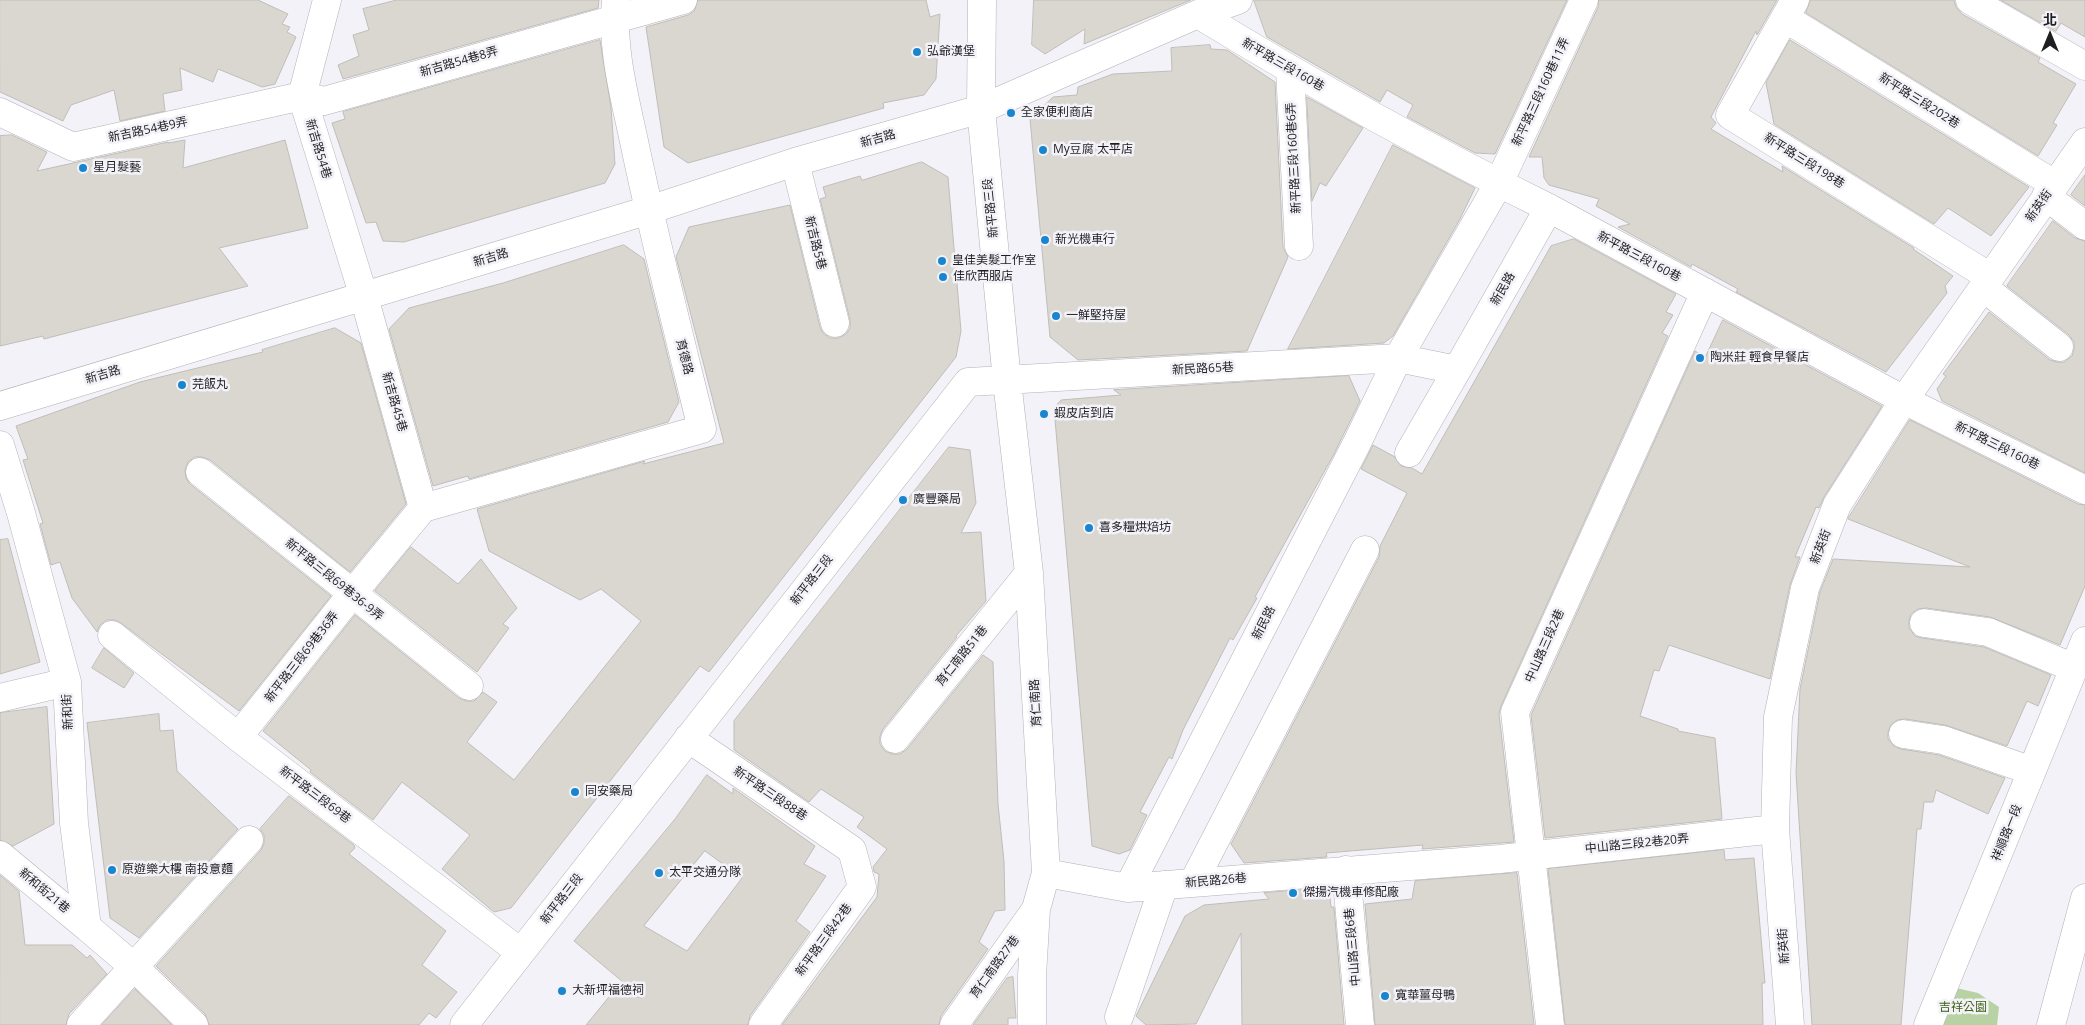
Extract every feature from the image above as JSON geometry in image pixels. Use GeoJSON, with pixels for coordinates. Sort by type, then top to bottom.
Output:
{"type":"FeatureCollection","features":[{"type":"Feature","properties":{"kind":"street","name":"新吉路54巷8弄"},"geometry":{"type":"LineString","coordinates":[[302,96],[324,101],[615,9],[683,0]]}},
{"type":"Feature","properties":{"kind":"street","name":"新平路三段"},"geometry":{"type":"LineString","coordinates":[[464,1025],[968,382],[1007,381],[981,109],[982,0]]}},
{"type":"Feature","properties":{"kind":"street"},"geometry":{"type":"LineString","coordinates":[[981,109],[1198,14],[1238,0]]}},
{"type":"Feature","properties":{"kind":"street","name":"新平路三段160巷11弄"},"geometry":{"type":"LineString","coordinates":[[1499,183],[1584,0]]}},
{"type":"Feature","properties":{"kind":"street"},"geometry":{"type":"LineString","coordinates":[[1970,0],[2085,66]]}},
{"type":"Feature","properties":{"kind":"street"},"geometry":{"type":"LineString","coordinates":[[302,96],[325,1]]}},
{"type":"Feature","properties":{"kind":"street","name":"育德路"},"geometry":{"type":"LineString","coordinates":[[423,508],[702,429],[649,210],[618,63],[615,9]]}},
{"type":"Feature","properties":{"kind":"street","name":"新平路三段202巷"},"geometry":{"type":"LineString","coordinates":[[1790,9],[2050,190],[2085,226]]}},
{"type":"Feature","properties":{"kind":"street","name":"新平路三段198巷"},"geometry":{"type":"LineString","coordinates":[[1790,9],[1730,114],[1986,282]]}},
{"type":"Feature","properties":{"kind":"street","name":"新平路三段160巷"},"geometry":{"type":"LineString","coordinates":[[1198,14],[1290,70],[1499,183],[1549,208],[1904,400],[2085,490]]}},
{"type":"Feature","properties":{"kind":"street","name":"新平路三段160巷6弄"},"geometry":{"type":"LineString","coordinates":[[1290,70],[1298,246]]}},
{"type":"Feature","properties":{"kind":"street","name":"新吉路54巷9弄"},"geometry":{"type":"LineString","coordinates":[[0,112],[73,147],[302,96]]}},
{"type":"Feature","properties":{"kind":"street","name":"新吉路54巷"},"geometry":{"type":"LineString","coordinates":[[302,96],[364,297]]}},
{"type":"Feature","properties":{"kind":"street","name":"新吉路"},"geometry":{"type":"LineString","coordinates":[[0,406],[649,210],[795,162],[981,109]]}},
{"type":"Feature","properties":{"kind":"street","name":"新英街"},"geometry":{"type":"LineString","coordinates":[[1790,1025],[1775,829],[1778,717],[1805,588],[1837,505],[1904,400],[2085,142]]}},
{"type":"Feature","properties":{"kind":"street","name":"新吉路5巷"},"geometry":{"type":"LineString","coordinates":[[795,162],[835,323]]}},
{"type":"Feature","properties":{"kind":"street","name":"新民路"},"geometry":{"type":"LineString","coordinates":[[1128,888],[1356,445],[1398,358],[1499,183]]}},
{"type":"Feature","properties":{"kind":"street","name":"新民路"},"geometry":{"type":"LineString","coordinates":[[1409,453],[1549,208]]}},
{"type":"Feature","properties":{"kind":"street"},"geometry":{"type":"LineString","coordinates":[[1986,282],[2059,347]]}},
{"type":"Feature","properties":{"kind":"street","name":"中山路三段2巷"},"geometry":{"type":"LineString","coordinates":[[1550,1025],[1515,712],[1705,292]]}},
{"type":"Feature","properties":{"kind":"street","name":"新吉路45巷"},"geometry":{"type":"LineString","coordinates":[[364,297],[423,508]]}},
{"type":"Feature","properties":{"kind":"street"},"geometry":{"type":"LineString","coordinates":[[1398,358],[1458,370]]}},
{"type":"Feature","properties":{"kind":"street","name":"新民路65巷"},"geometry":{"type":"LineString","coordinates":[[1007,381],[1398,358]]}},
{"type":"Feature","properties":{"kind":"street","name":"育仁南路"},"geometry":{"type":"LineString","coordinates":[[1007,381],[1029,573],[1046,873],[1036,910],[1032,976],[1032,1025]]}},
{"type":"Feature","properties":{"kind":"street","name":"新和街"},"geometry":{"type":"LineString","coordinates":[[0,445],[10,516],[67,682],[74,823],[87,927]]}},
{"type":"Feature","properties":{"kind":"street","name":"新平路三段69巷36-9弄"},"geometry":{"type":"LineString","coordinates":[[200,472],[469,686]]}},
{"type":"Feature","properties":{"kind":"street","name":"新平路三段69巷36弄"},"geometry":{"type":"LineString","coordinates":[[238,737],[423,508]]}},
{"type":"Feature","properties":{"kind":"street"},"geometry":{"type":"LineString","coordinates":[[1193,883],[1365,550]]}},
{"type":"Feature","properties":{"kind":"street","name":"育仁南路51巷"},"geometry":{"type":"LineString","coordinates":[[895,739],[1029,573]]}},
{"type":"Feature","properties":{"kind":"street"},"geometry":{"type":"LineString","coordinates":[[1924,623],[1988,632],[2074,668]]}},
{"type":"Feature","properties":{"kind":"street","name":"新平路三段69巷"},"geometry":{"type":"LineString","coordinates":[[112,635],[238,737],[520,952]]}},
{"type":"Feature","properties":{"kind":"street","name":"祥順路一段"},"geometry":{"type":"LineString","coordinates":[[1928,1025],[2085,641]]}},
{"type":"Feature","properties":{"kind":"street"},"geometry":{"type":"LineString","coordinates":[[0,698],[67,682]]}},
{"type":"Feature","properties":{"kind":"street"},"geometry":{"type":"LineString","coordinates":[[1903,734],[1943,740],[2032,771]]}},
{"type":"Feature","properties":{"kind":"street","name":"新平路三段88巷"},"geometry":{"type":"LineString","coordinates":[[688,738],[852,850]]}},
{"type":"Feature","properties":{"kind":"street","name":"中山路三段2巷20弄"},"geometry":{"type":"LineString","coordinates":[[1387,868],[1532,856],[1775,829]]}},
{"type":"Feature","properties":{"kind":"street"},"geometry":{"type":"LineString","coordinates":[[80,1025],[249,840]]}},
{"type":"Feature","properties":{"kind":"street","name":"新平路三段42巷"},"geometry":{"type":"LineString","coordinates":[[763,1025],[862,887],[852,850]]}},
{"type":"Feature","properties":{"kind":"street","name":"新和街21巷"},"geometry":{"type":"LineString","coordinates":[[0,855],[87,927]]}},
{"type":"Feature","properties":{"kind":"street","name":"新民路26巷"},"geometry":{"type":"LineString","coordinates":[[1046,873],[1128,888],[1387,868]]}},
{"type":"Feature","properties":{"kind":"street","name":"中山路三段6巷"},"geometry":{"type":"LineString","coordinates":[[1346,870],[1360,1025]]}},
{"type":"Feature","properties":{"kind":"street"},"geometry":{"type":"LineString","coordinates":[[1119,1017],[1164,885]]}},
{"type":"Feature","properties":{"kind":"street"},"geometry":{"type":"LineString","coordinates":[[2051,1025],[2085,898]]}},
{"type":"Feature","properties":{"kind":"street","name":"育仁南路27巷"},"geometry":{"type":"LineString","coordinates":[[954,1025],[1036,910]]}},
{"type":"Feature","properties":{"kind":"street"},"geometry":{"type":"LineString","coordinates":[[87,927],[134,967],[194,1025]]}},
{"type":"Feature","properties":{"kind":"green space","name":"吉祥公園"},"geometry":{"type":"Polygon","coordinates":[[[1952,987],[1978,993],[1999,1007],[1997,1025],[1937,1025],[1952,987]]]}},
{"type":"Feature","properties":{"kind":"building"},"geometry":{"type":"Polygon","coordinates":[[[0,0],[258,0],[288,14],[282,24],[290,27],[287,32],[296,37],[275,84],[262,87],[218,69],[213,82],[180,68],[182,90],[163,94],[165,111],[120,121],[114,90],[71,105],[63,121],[0,92],[0,0]]]}},
{"type":"Feature","properties":{"kind":"building"},"geometry":{"type":"Polygon","coordinates":[[[397,0],[599,0],[598,8],[343,79],[338,65],[359,56],[353,35],[369,30],[363,9],[397,0]]]}},
{"type":"Feature","properties":{"kind":"building"},"geometry":{"type":"Polygon","coordinates":[[[698,0],[926,0],[930,17],[940,14],[936,79],[924,95],[883,103],[884,108],[688,163],[664,147],[646,27],[688,15],[694,11],[698,0]]]}},
{"type":"Feature","properties":{"kind":"building"},"geometry":{"type":"Polygon","coordinates":[[[1034,0],[1191,0],[1084,44],[1085,29],[1045,54],[1032,45],[1034,0]]]}},
{"type":"Feature","properties":{"kind":"building"},"geometry":{"type":"Polygon","coordinates":[[[1254,0],[1567,0],[1495,154],[1475,153],[1407,117],[1413,105],[1387,90],[1380,102],[1267,37],[1254,0]]]}},
{"type":"Feature","properties":{"kind":"building"},"geometry":{"type":"Polygon","coordinates":[[[1599,0],[1777,0],[1757,35],[1756,31],[1711,117],[1716,123],[1711,129],[1783,172],[1782,166],[1914,248],[1953,276],[1945,286],[1947,293],[1886,372],[1736,292],[1738,289],[1692,264],[1691,267],[1618,227],[1630,224],[1596,206],[1599,199],[1549,185],[1544,178],[1542,157],[1529,157],[1598,7],[1599,0]]]}},
{"type":"Feature","properties":{"kind":"building"},"geometry":{"type":"Polygon","coordinates":[[[1811,0],[1954,0],[1956,7],[1962,14],[2040,58],[2038,62],[2076,84],[2053,123],[2057,125],[2038,156],[1806,13],[1811,0]]]}},
{"type":"Feature","properties":{"kind":"building"},"geometry":{"type":"Polygon","coordinates":[[[2001,0],[2085,0],[2085,37],[2061,23],[2056,31],[2001,0]]]}},
{"type":"Feature","properties":{"kind":"building"},"geometry":{"type":"Polygon","coordinates":[[[600,40],[611,107],[615,164],[605,183],[404,242],[383,241],[376,222],[366,223],[332,123],[345,119],[343,112],[600,40]]]}},
{"type":"Feature","properties":{"kind":"building"},"geometry":{"type":"Polygon","coordinates":[[[1790,40],[2029,187],[1991,236],[1948,208],[1934,224],[1774,124],[1766,83],[1790,40]]]}},
{"type":"Feature","properties":{"kind":"building"},"geometry":{"type":"Polygon","coordinates":[[[1210,45],[1211,49],[1227,50],[1275,82],[1283,247],[1288,257],[1247,351],[1078,360],[1050,337],[1030,119],[1053,97],[1077,95],[1078,87],[1113,74],[1172,71],[1171,48],[1210,45]]]}},
{"type":"Feature","properties":{"kind":"building"},"geometry":{"type":"Polygon","coordinates":[[[1307,97],[1363,128],[1326,186],[1320,183],[1312,201],[1307,97]]]}},
{"type":"Feature","properties":{"kind":"building"},"geometry":{"type":"Polygon","coordinates":[[[12,135],[47,152],[37,171],[168,142],[185,140],[183,168],[285,140],[308,228],[219,248],[248,286],[44,339],[43,336],[0,346],[0,136],[12,135]]]}},
{"type":"Feature","properties":{"kind":"building"},"geometry":{"type":"Polygon","coordinates":[[[1393,145],[1475,188],[1460,219],[1393,336],[1384,343],[1288,349],[1393,145]]]}},
{"type":"Feature","properties":{"kind":"building"},"geometry":{"type":"Polygon","coordinates":[[[922,162],[948,177],[961,331],[956,357],[709,672],[700,666],[511,908],[494,912],[442,869],[470,835],[402,782],[373,820],[310,772],[311,770],[263,731],[355,615],[459,698],[466,701],[474,701],[483,692],[497,702],[467,742],[514,780],[641,621],[601,589],[580,600],[489,551],[477,509],[645,461],[643,464],[724,443],[676,257],[689,227],[790,205],[820,327],[823,333],[830,338],[839,338],[846,334],[850,328],[850,320],[820,199],[826,197],[823,187],[860,176],[862,180],[922,162]]]}},
{"type":"Feature","properties":{"kind":"building"},"geometry":{"type":"Polygon","coordinates":[[[2085,175],[2085,206],[2071,195],[2085,175]]]}},
{"type":"Feature","properties":{"kind":"building"},"geometry":{"type":"Polygon","coordinates":[[[2053,221],[2075,238],[2085,241],[2085,473],[1942,401],[1937,389],[1946,376],[1943,374],[1989,312],[2050,360],[2064,362],[2072,356],[2074,342],[2069,335],[2007,286],[2053,221]]]}},
{"type":"Feature","properties":{"kind":"building"},"geometry":{"type":"Polygon","coordinates":[[[1574,239],[1676,294],[1666,312],[1673,315],[1662,333],[1668,336],[1501,706],[1499,714],[1514,842],[1422,849],[1423,845],[1326,853],[1327,857],[1244,863],[1231,844],[1379,557],[1380,546],[1407,493],[1361,469],[1373,445],[1395,457],[1401,466],[1412,468],[1422,474],[1551,246],[1574,239]]]}},
{"type":"Feature","properties":{"kind":"building"},"geometry":{"type":"Polygon","coordinates":[[[624,245],[644,259],[679,402],[668,422],[469,479],[468,476],[433,486],[389,329],[409,308],[503,283],[624,245]]]}},
{"type":"Feature","properties":{"kind":"building"},"geometry":{"type":"Polygon","coordinates":[[[1723,320],[1882,406],[1824,497],[1819,508],[1816,507],[1795,557],[1800,557],[1790,585],[1770,679],[1669,645],[1659,671],[1654,670],[1640,716],[1678,729],[1678,731],[1715,738],[1722,819],[1545,838],[1531,715],[1695,351],[1705,357],[1723,320]]]}},
{"type":"Feature","properties":{"kind":"building"},"geometry":{"type":"Polygon","coordinates":[[[335,328],[361,343],[406,504],[350,572],[210,460],[195,457],[188,462],[185,470],[186,478],[190,484],[331,596],[239,711],[121,623],[115,620],[107,620],[100,625],[97,632],[72,598],[60,562],[51,565],[40,524],[43,523],[23,460],[28,459],[16,426],[140,382],[263,352],[262,350],[335,328]]]}},
{"type":"Feature","properties":{"kind":"building"},"geometry":{"type":"Polygon","coordinates":[[[1349,376],[1360,401],[1334,454],[1255,597],[1257,598],[1233,640],[1230,638],[1183,730],[1172,759],[1169,757],[1140,812],[1147,815],[1130,850],[1119,854],[1092,846],[1054,408],[1061,400],[1121,395],[1114,390],[1349,376]]]}},
{"type":"Feature","properties":{"kind":"building"},"geometry":{"type":"Polygon","coordinates":[[[1910,420],[2078,504],[2085,505],[2085,586],[2060,645],[1990,617],[1926,608],[1918,609],[1911,614],[1909,628],[1915,636],[1984,647],[2051,675],[2038,706],[2027,701],[2007,746],[1945,725],[1905,719],[1897,720],[1891,725],[1888,739],[1894,746],[1901,749],[1939,755],[2005,778],[1988,814],[1936,790],[1933,802],[1924,802],[1921,829],[1917,829],[1901,1025],[1812,1025],[1796,773],[1800,689],[1820,592],[1833,559],[1970,567],[1848,519],[1910,420]]]}},
{"type":"Feature","properties":{"kind":"building"},"geometry":{"type":"Polygon","coordinates":[[[949,447],[970,450],[976,503],[961,533],[981,532],[986,601],[883,729],[880,736],[880,744],[885,751],[892,754],[900,754],[907,749],[983,655],[993,662],[998,804],[1004,861],[1005,910],[995,911],[979,942],[988,949],[941,1016],[939,1025],[782,1025],[877,897],[879,874],[874,872],[873,867],[887,849],[857,827],[864,817],[821,789],[809,802],[734,750],[734,721],[949,447]]]}},
{"type":"Feature","properties":{"kind":"building"},"geometry":{"type":"Polygon","coordinates":[[[8,539],[40,662],[0,674],[0,540],[8,539]]]}},
{"type":"Feature","properties":{"kind":"building"},"geometry":{"type":"Polygon","coordinates":[[[411,547],[458,584],[481,559],[517,608],[503,624],[509,628],[477,672],[375,591],[411,547]]]}},
{"type":"Feature","properties":{"kind":"building"},"geometry":{"type":"Polygon","coordinates":[[[104,648],[134,673],[124,688],[92,668],[104,648]]]}},
{"type":"Feature","properties":{"kind":"building"},"geometry":{"type":"Polygon","coordinates":[[[47,707],[54,824],[13,846],[0,840],[0,713],[47,707]]]}},
{"type":"Feature","properties":{"kind":"building"},"geometry":{"type":"Polygon","coordinates":[[[159,714],[160,731],[173,730],[177,771],[238,829],[139,938],[110,918],[87,723],[159,714]]]}},
{"type":"Feature","properties":{"kind":"building"},"geometry":{"type":"Polygon","coordinates":[[[707,775],[733,794],[733,788],[815,846],[804,864],[826,876],[796,921],[810,932],[750,1016],[748,1025],[586,1025],[613,992],[642,998],[574,941],[675,819],[707,775]],[[705,851],[644,926],[687,951],[742,878],[705,851]]]}},
{"type":"Feature","properties":{"kind":"building"},"geometry":{"type":"Polygon","coordinates":[[[289,796],[354,845],[355,848],[349,854],[446,931],[422,965],[457,992],[436,1018],[429,1013],[419,1025],[209,1025],[205,1014],[156,966],[261,850],[264,843],[264,835],[260,829],[289,796]]]}},
{"type":"Feature","properties":{"kind":"building"},"geometry":{"type":"Polygon","coordinates":[[[1724,850],[1725,860],[1754,858],[1765,983],[1762,983],[1763,1025],[1565,1025],[1548,869],[1724,850]]]}},
{"type":"Feature","properties":{"kind":"building"},"geometry":{"type":"Polygon","coordinates":[[[1517,873],[1534,1025],[1375,1025],[1365,904],[1412,899],[1415,881],[1517,873]]]}},
{"type":"Feature","properties":{"kind":"building"},"geometry":{"type":"Polygon","coordinates":[[[0,875],[19,891],[25,945],[72,945],[87,958],[90,955],[107,974],[69,1014],[66,1025],[0,1025],[0,875]]]}},
{"type":"Feature","properties":{"kind":"building"},"geometry":{"type":"Polygon","coordinates":[[[1329,888],[1331,907],[1334,907],[1344,1025],[1242,1025],[1241,933],[1196,1024],[1146,1025],[1136,1016],[1185,916],[1204,905],[1269,899],[1264,893],[1329,888]]]}},
{"type":"Feature","properties":{"kind":"building"},"geometry":{"type":"Polygon","coordinates":[[[1013,977],[1016,1018],[1008,1018],[1008,1025],[973,1025],[1007,978],[1013,977]]]}},
{"type":"Feature","properties":{"kind":"building"},"geometry":{"type":"Polygon","coordinates":[[[135,989],[172,1025],[102,1025],[135,989]]]}},
{"type":"Feature","properties":{"kind":"place","name":"弘爺漢堡"},"geometry":{"type":"Point","coordinates":[917,52]}},
{"type":"Feature","properties":{"kind":"place","name":"全家便利商店"},"geometry":{"type":"Point","coordinates":[1011,113]}},
{"type":"Feature","properties":{"kind":"place","name":"My豆腐 太平店"},"geometry":{"type":"Point","coordinates":[1043,150]}},
{"type":"Feature","properties":{"kind":"place","name":"星月髮藝"},"geometry":{"type":"Point","coordinates":[83,168]}},
{"type":"Feature","properties":{"kind":"place","name":"新光機車行"},"geometry":{"type":"Point","coordinates":[1045,240]}},
{"type":"Feature","properties":{"kind":"place","name":"皇佳美髮工作室"},"geometry":{"type":"Point","coordinates":[942,261]}},
{"type":"Feature","properties":{"kind":"place","name":"佳欣西服店"},"geometry":{"type":"Point","coordinates":[943,277]}},
{"type":"Feature","properties":{"kind":"place","name":"一鮮堅持屋"},"geometry":{"type":"Point","coordinates":[1056,316]}},
{"type":"Feature","properties":{"kind":"place","name":"陶米莊 輕食早餐店"},"geometry":{"type":"Point","coordinates":[1700,358]}},
{"type":"Feature","properties":{"kind":"place","name":"芫飯丸"},"geometry":{"type":"Point","coordinates":[182,385]}},
{"type":"Feature","properties":{"kind":"place","name":"蝦皮店到店"},"geometry":{"type":"Point","coordinates":[1044,414]}},
{"type":"Feature","properties":{"kind":"place","name":"廣豐藥局"},"geometry":{"type":"Point","coordinates":[903,500]}},
{"type":"Feature","properties":{"kind":"place","name":"喜多糧烘焙坊"},"geometry":{"type":"Point","coordinates":[1089,528]}},
{"type":"Feature","properties":{"kind":"place","name":"同安藥局"},"geometry":{"type":"Point","coordinates":[575,792]}},
{"type":"Feature","properties":{"kind":"place","name":"原遊樂大樓 南投意麵"},"geometry":{"type":"Point","coordinates":[112,870]}},
{"type":"Feature","properties":{"kind":"place","name":"太平交通分隊"},"geometry":{"type":"Point","coordinates":[659,873]}},
{"type":"Feature","properties":{"kind":"place","name":"傑揚汽機車修配廠"},"geometry":{"type":"Point","coordinates":[1293,893]}},
{"type":"Feature","properties":{"kind":"place","name":"大新坪福德祠"},"geometry":{"type":"Point","coordinates":[562,991]}},
{"type":"Feature","properties":{"kind":"place","name":"寬華薑母鴨"},"geometry":{"type":"Point","coordinates":[1385,996]}}]}
